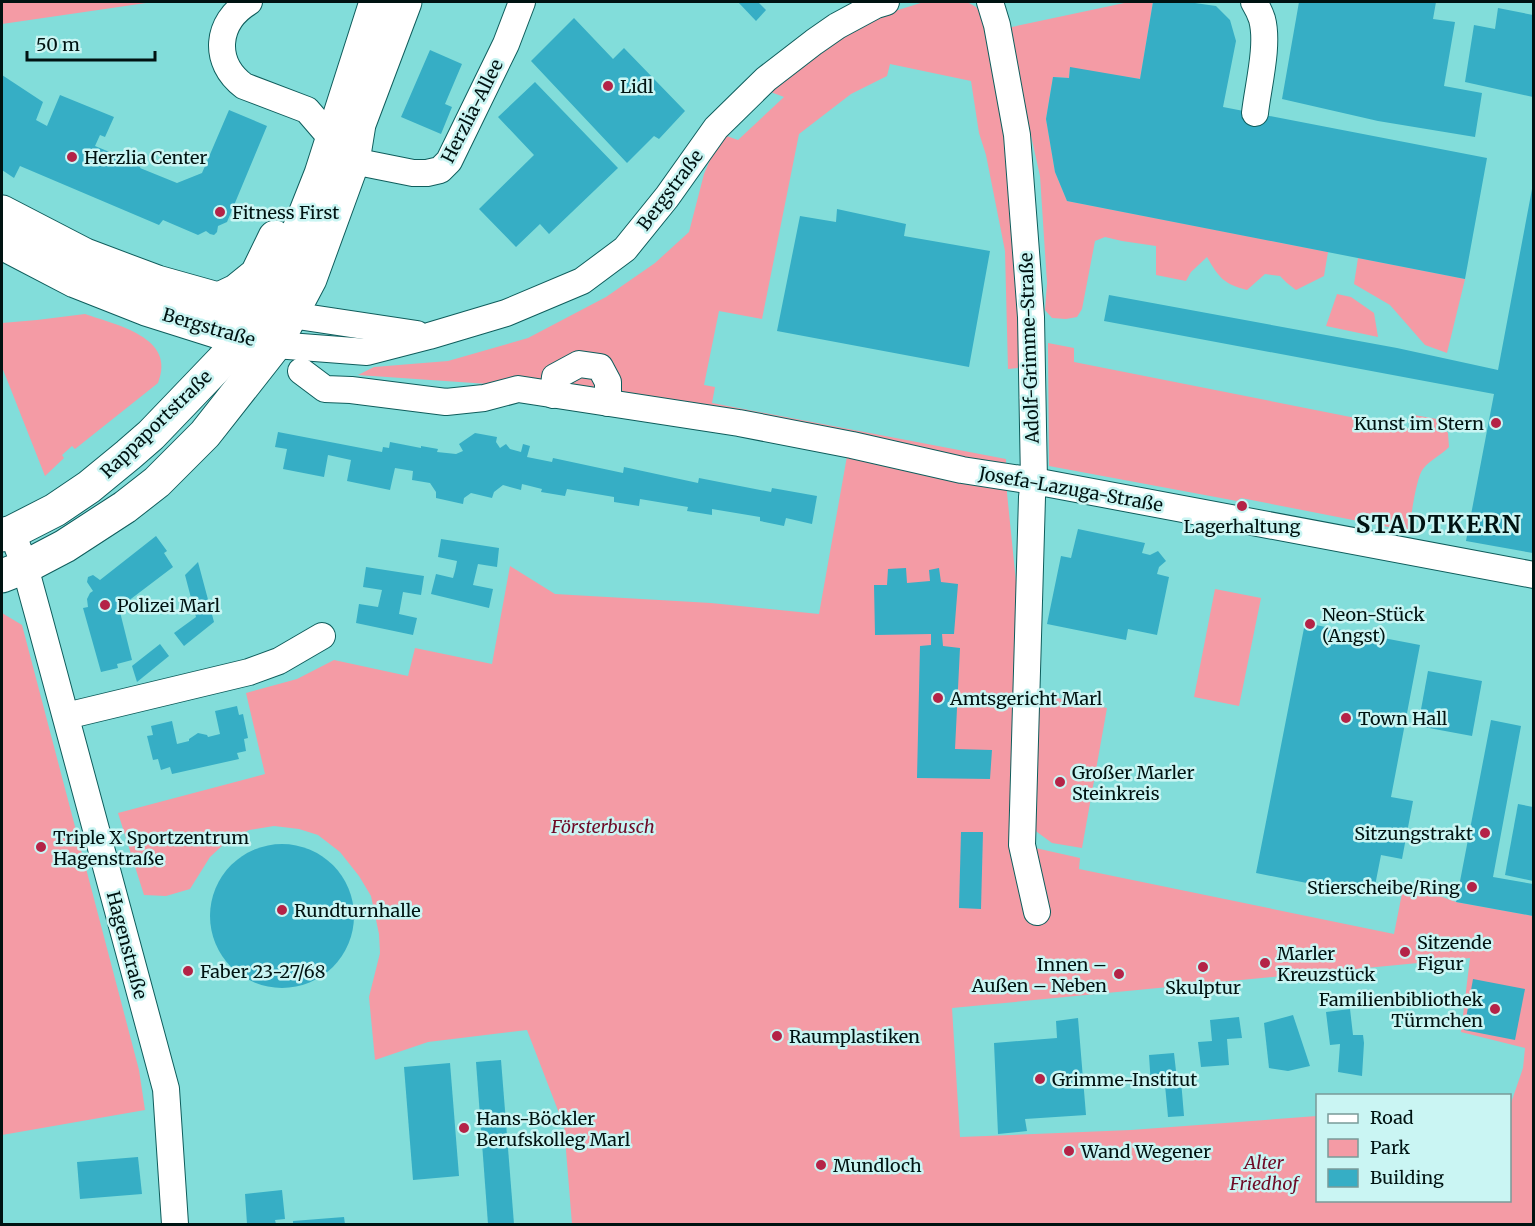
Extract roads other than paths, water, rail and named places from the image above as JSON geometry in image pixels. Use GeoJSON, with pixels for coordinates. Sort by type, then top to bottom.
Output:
{"type":"FeatureCollection","features":[{"type":"Feature","properties":{"kind":"main road"},"geometry":{"type":"LineString","coordinates":[[242,339],[276,313],[310,279],[335,141],[362,13],[369,2]]}},
{"type":"Feature","properties":{"kind":"main road"},"geometry":{"type":"LineString","coordinates":[[219,299],[236,291],[257,273],[335,141],[376,2]]}},
{"type":"Feature","properties":{"kind":"main road"},"geometry":{"type":"LineString","coordinates":[[335,141],[359,124],[405,2]]}},
{"type":"Feature","properties":{"kind":"main road","name":"Bergstraße"},"geometry":{"type":"LineString","coordinates":[[2,212],[85,255],[157,282],[276,313]]}},
{"type":"Feature","properties":{"kind":"main road","name":"Bergstraße"},"geometry":{"type":"LineString","coordinates":[[2,243],[75,281],[146,309],[242,339],[275,345]]}},
{"type":"Feature","properties":{"kind":"main road"},"geometry":{"type":"LineString","coordinates":[[275,345],[276,313]]}},
{"type":"Feature","properties":{"kind":"main road","name":"Rappaportstraße"},"geometry":{"type":"LineString","coordinates":[[7,533],[55,510],[89,487],[128,455],[151,435],[242,339]]}},
{"type":"Feature","properties":{"kind":"main road","name":"Rappaportstraße"},"geometry":{"type":"LineString","coordinates":[[13,572],[75,540],[125,507],[157,482],[205,434],[275,345]]}},
{"type":"Feature","properties":{"kind":"street","name":"Herzlia-Allee"},"geometry":{"type":"LineString","coordinates":[[249,2],[229,19],[222,39],[223,57],[237,81],[244,86],[307,110],[335,141],[413,173],[440,170],[449,161],[506,44],[522,2]]}},
{"type":"Feature","properties":{"kind":"street","name":"Bergstraße"},"geometry":{"type":"LineString","coordinates":[[275,345],[367,352],[506,312],[582,281],[626,249],[667,197],[716,128],[766,79],[837,26],[886,2]]}},
{"type":"Feature","properties":{"kind":"street","name":"Adolf-Grimme-Straße"},"geometry":{"type":"LineString","coordinates":[[990,2],[997,25],[1017,135],[1031,317],[1034,480],[1022,845],[1038,912]]}},
{"type":"Feature","properties":{"kind":"street"},"geometry":{"type":"LineString","coordinates":[[1254,2],[1262,20],[1264,37],[1263,60],[1254,113]]}},
{"type":"Feature","properties":{"kind":"street","name":"Bergstraße"},"geometry":{"type":"LineString","coordinates":[[276,313],[429,336]]}},
{"type":"Feature","properties":{"kind":"street"},"geometry":{"type":"LineString","coordinates":[[553,394],[555,377],[579,364],[600,367],[608,382],[608,403]]}},
{"type":"Feature","properties":{"kind":"street","name":"Josefa-Lazuga-Straße"},"geometry":{"type":"LineString","coordinates":[[301,371],[326,388],[446,402],[484,398],[518,389],[739,423],[962,470],[1034,480],[1533,575]]}},
{"type":"Feature","properties":{"kind":"street","name":"Hagenstraße"},"geometry":{"type":"LineString","coordinates":[[7,533],[13,572],[66,716],[166,1089],[175,1224]]}},
{"type":"Feature","properties":{"kind":"street"},"geometry":{"type":"LineString","coordinates":[[66,716],[249,672],[279,661],[322,636]]}},
{"type":"Feature","properties":{"kind":"place","name":"Lidl"},"geometry":{"type":"Point","coordinates":[608,86]}},
{"type":"Feature","properties":{"kind":"place","name":"Herzlia Center"},"geometry":{"type":"Point","coordinates":[72,157]}},
{"type":"Feature","properties":{"kind":"place","name":"Fitness First"},"geometry":{"type":"Point","coordinates":[220,212]}},
{"type":"Feature","properties":{"kind":"place","name":"Kunst im Stern"},"geometry":{"type":"Point","coordinates":[1496,423]}},
{"type":"Feature","properties":{"kind":"place","name":"Lagerhaltung"},"geometry":{"type":"Point","coordinates":[1242,506]}},
{"type":"Feature","properties":{"kind":"place","name":"Polizei Marl"},"geometry":{"type":"Point","coordinates":[105,605]}},
{"type":"Feature","properties":{"kind":"place","name":"Neon-Stück (Angst)"},"geometry":{"type":"Point","coordinates":[1310,624]}},
{"type":"Feature","properties":{"kind":"place","name":"Amtsgericht Marl"},"geometry":{"type":"Point","coordinates":[938,698]}},
{"type":"Feature","properties":{"kind":"place","name":"Town Hall"},"geometry":{"type":"Point","coordinates":[1346,718]}},
{"type":"Feature","properties":{"kind":"place","name":"Großer Marler Steinkreis"},"geometry":{"type":"Point","coordinates":[1060,782]}},
{"type":"Feature","properties":{"kind":"place","name":"Sitzungstrakt"},"geometry":{"type":"Point","coordinates":[1485,833]}},
{"type":"Feature","properties":{"kind":"place","name":"Triple X Sportzentrum Hagenstraße"},"geometry":{"type":"Point","coordinates":[41,847]}},
{"type":"Feature","properties":{"kind":"place","name":"Stierscheibe/Ring"},"geometry":{"type":"Point","coordinates":[1472,887]}},
{"type":"Feature","properties":{"kind":"place","name":"Rundturnhalle"},"geometry":{"type":"Point","coordinates":[282,910]}},
{"type":"Feature","properties":{"kind":"place","name":"Sitzende Figur"},"geometry":{"type":"Point","coordinates":[1405,952]}},
{"type":"Feature","properties":{"kind":"place","name":"Marler Kreuzstück"},"geometry":{"type":"Point","coordinates":[1265,963]}},
{"type":"Feature","properties":{"kind":"place","name":"Skulptur"},"geometry":{"type":"Point","coordinates":[1203,967]}},
{"type":"Feature","properties":{"kind":"place","name":"Faber 23-27/68"},"geometry":{"type":"Point","coordinates":[188,971]}},
{"type":"Feature","properties":{"kind":"place","name":"Innen – Außen – Neben"},"geometry":{"type":"Point","coordinates":[1119,974]}},
{"type":"Feature","properties":{"kind":"place","name":"Familienbibliothek Türmchen"},"geometry":{"type":"Point","coordinates":[1495,1009]}},
{"type":"Feature","properties":{"kind":"place","name":"Raumplastiken"},"geometry":{"type":"Point","coordinates":[777,1036]}},
{"type":"Feature","properties":{"kind":"place","name":"Grimme-Institut"},"geometry":{"type":"Point","coordinates":[1040,1079]}},
{"type":"Feature","properties":{"kind":"place","name":"Hans-Böckler Berufskolleg Marl"},"geometry":{"type":"Point","coordinates":[464,1128]}},
{"type":"Feature","properties":{"kind":"place","name":"Wand Wegener"},"geometry":{"type":"Point","coordinates":[1069,1151]}},
{"type":"Feature","properties":{"kind":"place","name":"Mundloch"},"geometry":{"type":"Point","coordinates":[821,1165]}},
{"type":"Feature","properties":{"kind":"district","name":"STADTKERN"},"geometry":{"type":"Point","coordinates":[1439,524]}},
{"type":"Feature","properties":{"kind":"park label","name":"Försterbusch"},"geometry":{"type":"Point","coordinates":[603,826]}},
{"type":"Feature","properties":{"kind":"park label","name":"Alter Friedhof"},"geometry":{"type":"Point","coordinates":[1264,1172]}}]}
